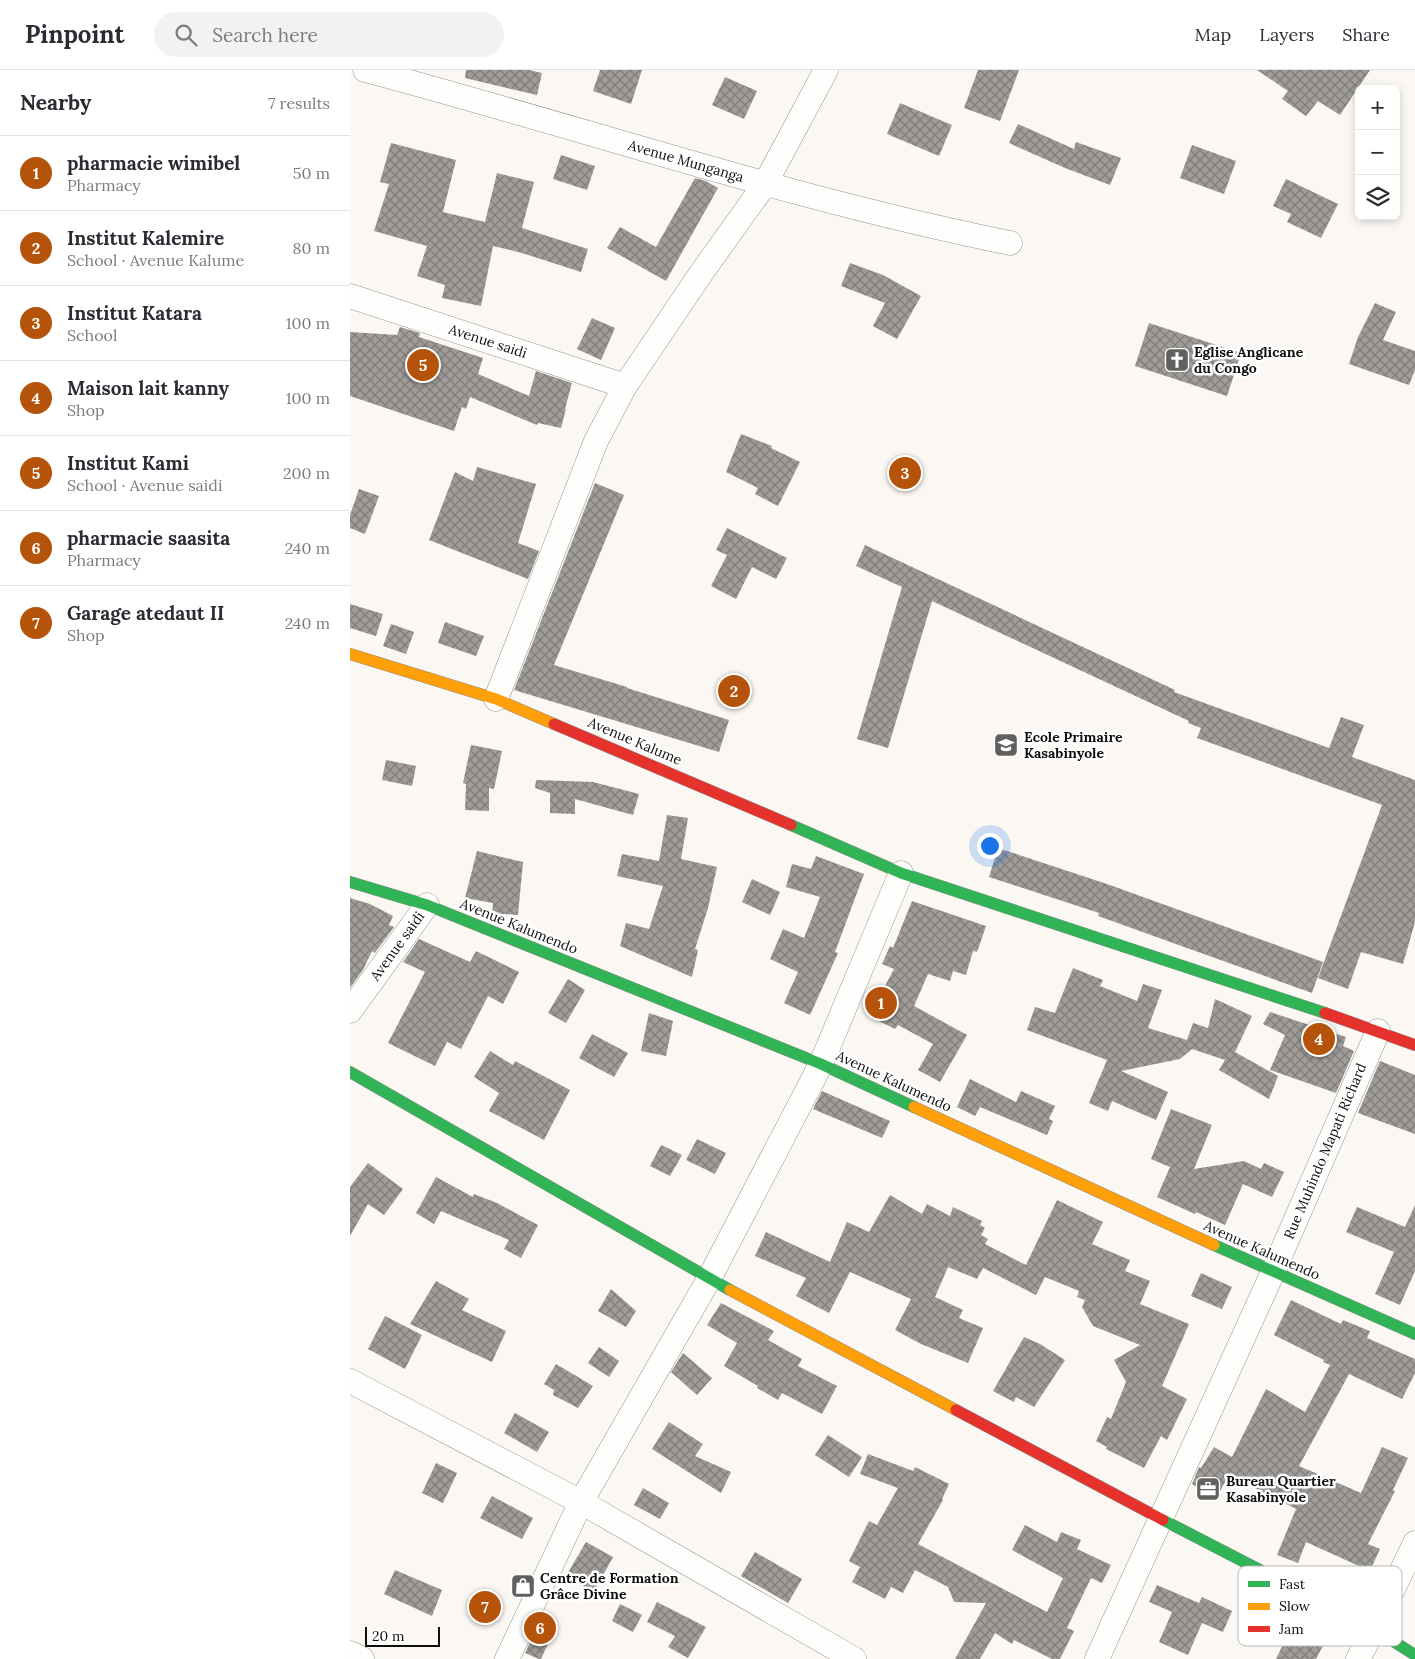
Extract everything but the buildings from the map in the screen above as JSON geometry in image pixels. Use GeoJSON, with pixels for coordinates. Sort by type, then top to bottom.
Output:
{"type":"FeatureCollection","features":[{"type":"Feature","properties":{"kind":"street","name":"Avenue Munganga"},"geometry":{"type":"LineString","coordinates":[[365,70],[411,76],[765,184],[968,235],[1010,243]]}},
{"type":"Feature","properties":{"kind":"street"},"geometry":{"type":"LineString","coordinates":[[496,699],[596,441],[625,386],[702,272],[765,184],[826,70]]}},
{"type":"Feature","properties":{"kind":"street","name":"Avenue saidi"},"geometry":{"type":"LineString","coordinates":[[350,296],[625,386]]}},
{"type":"Feature","properties":{"kind":"street","name":"Avenue Kalume"},"geometry":{"type":"LineString","coordinates":[[350,654],[496,699],[724,794],[901,873],[1378,1031],[1415,1045]]}},
{"type":"Feature","properties":{"kind":"street"},"geometry":{"type":"LineString","coordinates":[[507,1659],[581,1502],[709,1280],[821,1064],[901,873]]}},
{"type":"Feature","properties":{"kind":"street","name":"Avenue Kalumendo"},"geometry":{"type":"LineString","coordinates":[[350,882],[427,905],[821,1064],[1273,1272],[1415,1334]]}},
{"type":"Feature","properties":{"kind":"street","name":"Avenue saidi"},"geometry":{"type":"LineString","coordinates":[[350,1011],[427,905]]}},
{"type":"Feature","properties":{"kind":"street","name":"Rue Muhindo Mapati Richard"},"geometry":{"type":"LineString","coordinates":[[1096,1659],[1273,1272],[1378,1031]]}},
{"type":"Feature","properties":{"kind":"street"},"geometry":{"type":"LineString","coordinates":[[350,1072],[709,1280],[1253,1566]]}},
{"type":"Feature","properties":{"kind":"street"},"geometry":{"type":"LineString","coordinates":[[350,1381],[581,1502],[854,1659]]}},
{"type":"Feature","properties":{"kind":"street"},"geometry":{"type":"LineString","coordinates":[[1402,1570],[1415,1543]]}},
{"type":"Feature","properties":{"kind":"street"},"geometry":{"type":"LineString","coordinates":[[1358,1659],[1365,1646]]}},
{"type":"Feature","properties":{"kind":"street"},"geometry":{"type":"LineString","coordinates":[[1401,1646],[1415,1655]]}},
{"type":"Feature","properties":{"kind":"street"},"geometry":{"type":"LineString","coordinates":[[350,1653],[362,1659]]}},
{"type":"Feature","properties":{"kind":"traffic: fast"},"geometry":{"type":"LineString","coordinates":[[791,825],[901,873],[1325,1013]]}},
{"type":"Feature","properties":{"kind":"traffic: fast"},"geometry":{"type":"LineString","coordinates":[[350,882],[427,905],[821,1064],[914,1107]]}},
{"type":"Feature","properties":{"kind":"traffic: fast"},"geometry":{"type":"LineString","coordinates":[[350,1072],[730,1290]]}},
{"type":"Feature","properties":{"kind":"traffic: fast"},"geometry":{"type":"LineString","coordinates":[[1214,1245],[1415,1334]]}},
{"type":"Feature","properties":{"kind":"traffic: fast"},"geometry":{"type":"LineString","coordinates":[[1163,1520],[1252,1566]]}},
{"type":"Feature","properties":{"kind":"traffic: fast"},"geometry":{"type":"LineString","coordinates":[[1401,1646],[1415,1655]]}},
{"type":"Feature","properties":{"kind":"traffic: slow"},"geometry":{"type":"LineString","coordinates":[[350,654],[496,699],[554,724]]}},
{"type":"Feature","properties":{"kind":"traffic: slow"},"geometry":{"type":"LineString","coordinates":[[914,1107],[1214,1245]]}},
{"type":"Feature","properties":{"kind":"traffic: slow"},"geometry":{"type":"LineString","coordinates":[[730,1290],[956,1410]]}},
{"type":"Feature","properties":{"kind":"traffic: jam"},"geometry":{"type":"LineString","coordinates":[[554,724],[791,825]]}},
{"type":"Feature","properties":{"kind":"traffic: jam"},"geometry":{"type":"LineString","coordinates":[[1325,1013],[1415,1045]]}},
{"type":"Feature","properties":{"kind":"traffic: jam"},"geometry":{"type":"LineString","coordinates":[[956,1410],[1163,1520]]}},
{"type":"Feature","properties":{"kind":"place","name":"Eglise Anglicane du Congo"},"geometry":{"type":"Point","coordinates":[1177,360]}},
{"type":"Feature","properties":{"kind":"place","name":"Institut Kami"},"geometry":{"type":"Point","coordinates":[423,365]}},
{"type":"Feature","properties":{"kind":"place","name":"Institut Katara"},"geometry":{"type":"Point","coordinates":[905,473]}},
{"type":"Feature","properties":{"kind":"place","name":"Institut Kalemire"},"geometry":{"type":"Point","coordinates":[734,691]}},
{"type":"Feature","properties":{"kind":"place","name":"Ecole Primaire Kasabinyole"},"geometry":{"type":"Point","coordinates":[1006,745]}},
{"type":"Feature","properties":{"kind":"place","name":"pharmacie wimibel"},"geometry":{"type":"Point","coordinates":[881,1003]}},
{"type":"Feature","properties":{"kind":"place","name":"Maison lait kanny"},"geometry":{"type":"Point","coordinates":[1319,1039]}},
{"type":"Feature","properties":{"kind":"place","name":"Bureau Quartier Kasabinyole"},"geometry":{"type":"Point","coordinates":[1208,1489]}},
{"type":"Feature","properties":{"kind":"place","name":"Centre de Formation Grâce Divine"},"geometry":{"type":"Point","coordinates":[523,1586]}},
{"type":"Feature","properties":{"kind":"place","name":"Garage atedaut II"},"geometry":{"type":"Point","coordinates":[485,1607]}},
{"type":"Feature","properties":{"kind":"place","name":"pharmacie saasita"},"geometry":{"type":"Point","coordinates":[540,1628]}}]}
